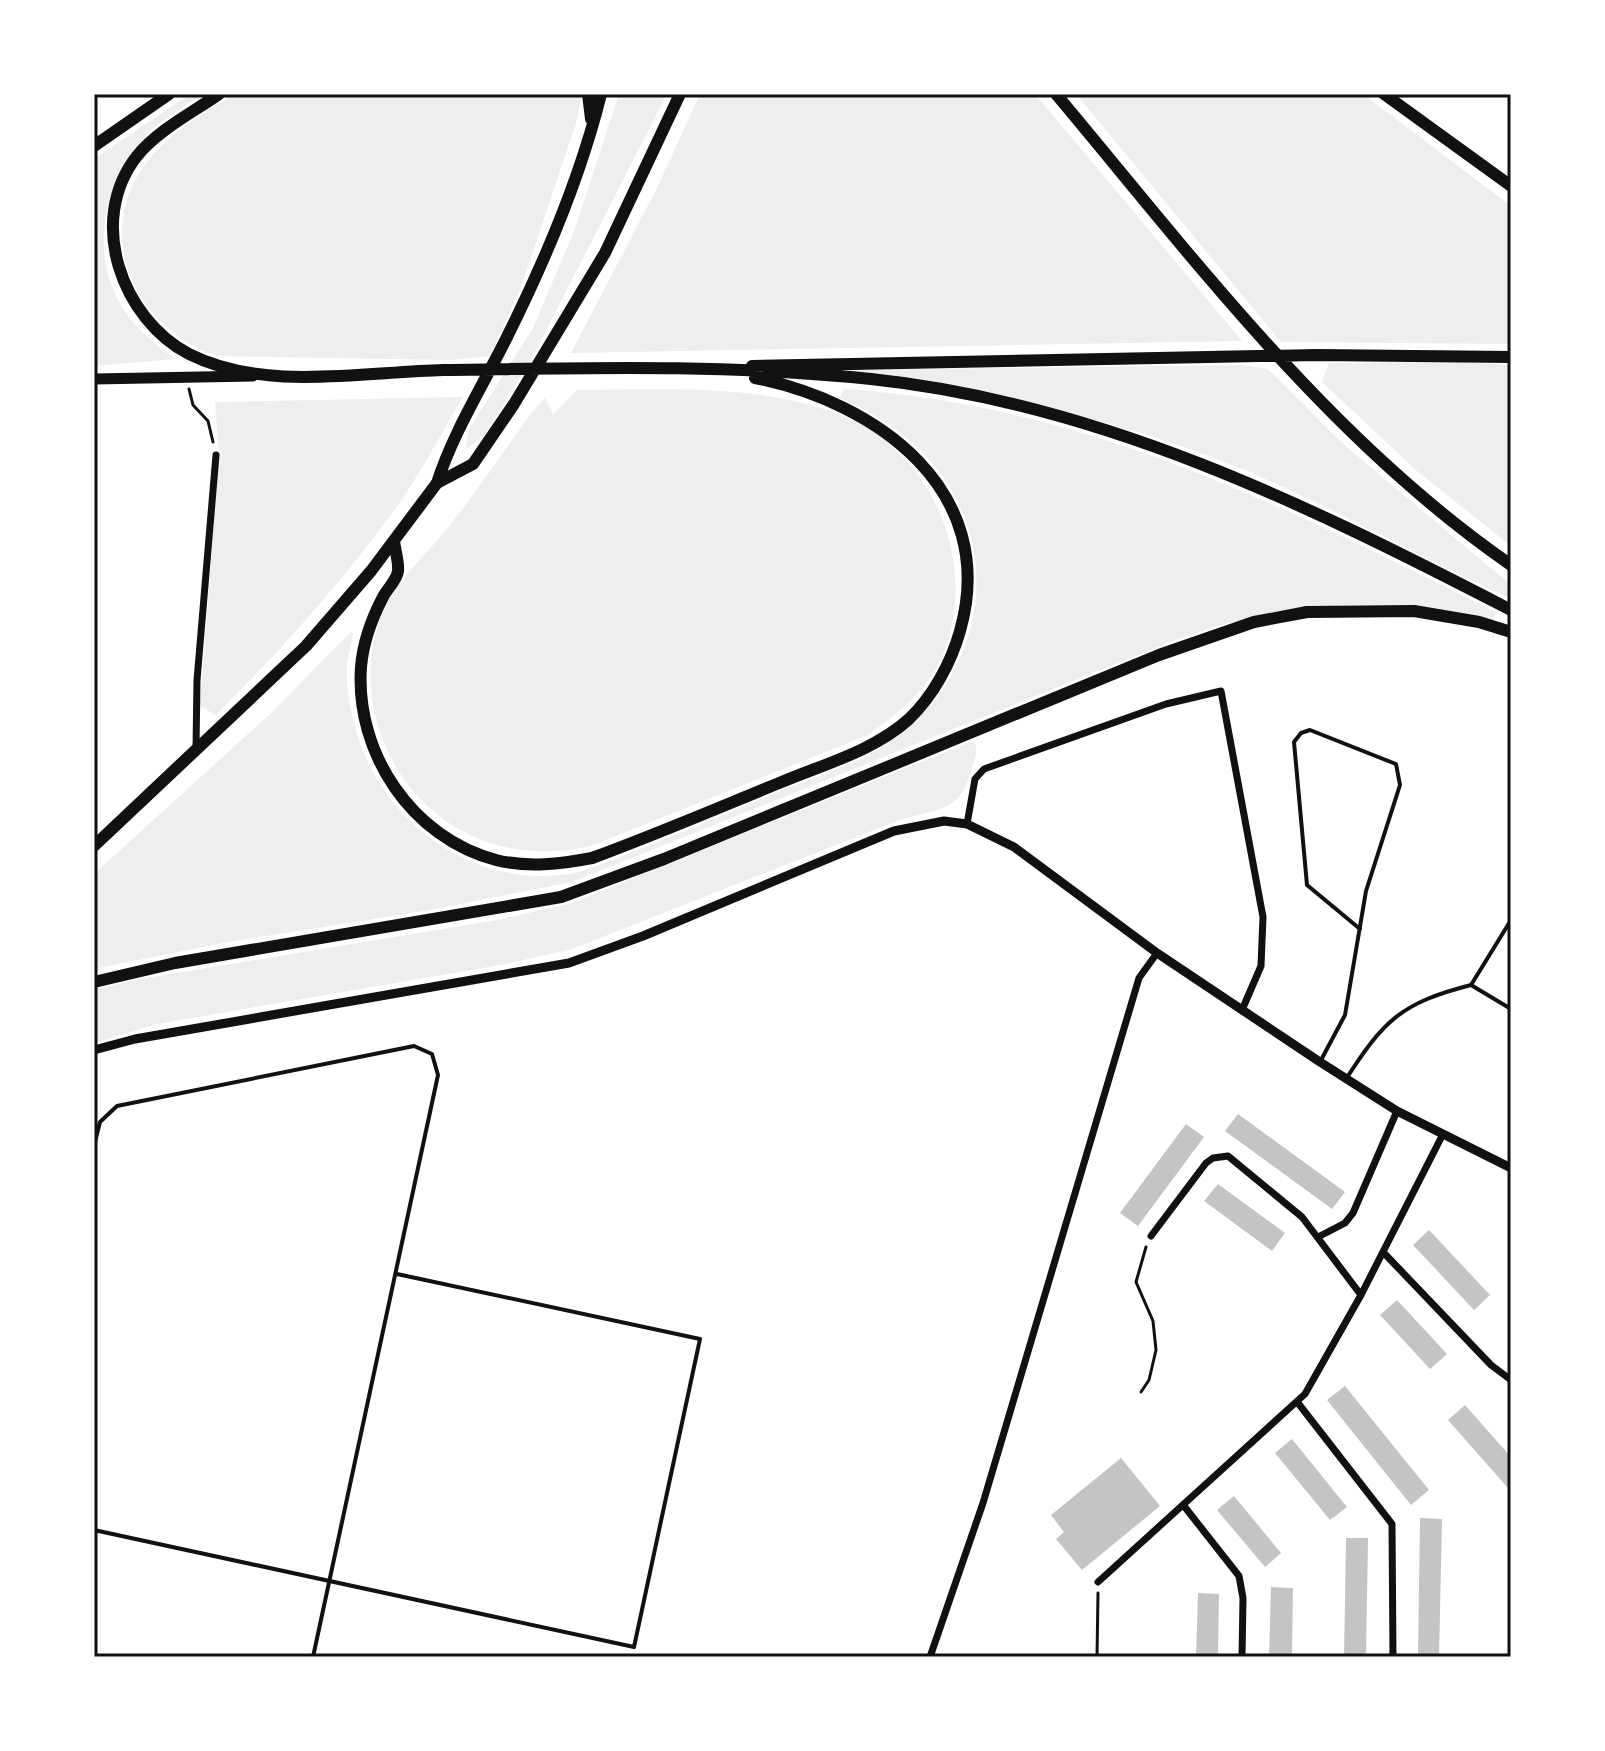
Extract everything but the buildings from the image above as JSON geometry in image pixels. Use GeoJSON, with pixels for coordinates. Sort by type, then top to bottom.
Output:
{"type":"FeatureCollection","features":[{"type":"Feature","properties":{"kind":"main road"},"geometry":{"type":"LineString","coordinates":[[94,146],[169,94]]}},
{"type":"Feature","properties":{"kind":"main road"},"geometry":{"type":"LineString","coordinates":[[219,94],[161,134],[137,156],[118,201],[115,250],[126,291],[152,328],[170,343],[215,364],[272,376]]}},
{"type":"Feature","properties":{"kind":"main road"},"geometry":{"type":"LineString","coordinates":[[588,94],[592,129]]}},
{"type":"Feature","properties":{"kind":"main road"},"geometry":{"type":"LineString","coordinates":[[94,846],[306,646],[394,541],[437,483],[447,453],[528,294],[592,129],[601,94]]}},
{"type":"Feature","properties":{"kind":"main road"},"geometry":{"type":"LineString","coordinates":[[437,483],[473,464],[522,392],[605,253],[680,94]]}},
{"type":"Feature","properties":{"kind":"main road"},"geometry":{"type":"LineString","coordinates":[[1056,94],[1250,327],[1382,460],[1511,565]]}},
{"type":"Feature","properties":{"kind":"main road"},"geometry":{"type":"LineString","coordinates":[[1384,94],[1511,186]]}},
{"type":"Feature","properties":{"kind":"main road"},"geometry":{"type":"LineString","coordinates":[[717,370],[773,363],[1316,355],[1511,357]]}},
{"type":"Feature","properties":{"kind":"main road"},"geometry":{"type":"LineString","coordinates":[[94,379],[601,368],[717,370],[872,379],[941,389],[1097,425],[1263,487],[1511,610]]}},
{"type":"Feature","properties":{"kind":"main road"},"geometry":{"type":"LineString","coordinates":[[394,541],[398,573],[373,619],[362,664],[364,719],[392,784],[432,831],[461,847],[496,860],[530,865],[561,864],[592,858],[863,748],[909,719],[943,674],[956,645],[968,591],[960,532],[930,475],[885,430],[808,390],[717,370]]}},
{"type":"Feature","properties":{"kind":"main road"},"geometry":{"type":"LineString","coordinates":[[94,982],[175,963],[463,915],[588,888],[1159,655],[1254,622],[1307,612],[1414,611],[1479,622],[1511,632]]}},
{"type":"Feature","properties":{"kind":"street"},"geometry":{"type":"LineString","coordinates":[[196,753],[197,680],[216,455]]}},
{"type":"Feature","properties":{"kind":"street"},"geometry":{"type":"LineString","coordinates":[[967,824],[975,779],[984,769],[1166,704],[1221,691],[1263,917],[1261,966],[1242,1010]]}},
{"type":"Feature","properties":{"kind":"street"},"geometry":{"type":"LineString","coordinates":[[94,1050],[135,1039],[569,963],[643,936],[911,825],[944,821],[967,824],[1014,847],[1157,953],[1346,1079],[1397,1111],[1511,1168]]}},
{"type":"Feature","properties":{"kind":"street"},"geometry":{"type":"LineString","coordinates":[[930,1657],[983,1503],[1139,978],[1157,953]]}},
{"type":"Feature","properties":{"kind":"street"},"geometry":{"type":"LineString","coordinates":[[1320,1236],[1345,1223],[1353,1213],[1397,1111]]}},
{"type":"Feature","properties":{"kind":"street"},"geometry":{"type":"LineString","coordinates":[[1098,1582],[1298,1403],[1361,1295],[1443,1134]]}},
{"type":"Feature","properties":{"kind":"street"},"geometry":{"type":"LineString","coordinates":[[1151,1236],[1206,1163],[1220,1155],[1228,1156],[1302,1217],[1320,1236],[1361,1295]]}},
{"type":"Feature","properties":{"kind":"street"},"geometry":{"type":"LineString","coordinates":[[1383,1252],[1491,1365],[1511,1380]]}},
{"type":"Feature","properties":{"kind":"street"},"geometry":{"type":"LineString","coordinates":[[1298,1403],[1392,1524],[1393,1657]]}},
{"type":"Feature","properties":{"kind":"street"},"geometry":{"type":"LineString","coordinates":[[1184,1506],[1239,1576],[1243,1598],[1242,1657]]}},
{"type":"Feature","properties":{"kind":"lane"},"geometry":{"type":"LineString","coordinates":[[1320,1062],[1345,1015],[1360,929],[1366,891],[1401,774],[1396,764],[1310,730],[1301,733],[1294,742],[1307,885],[1360,929]]}},
{"type":"Feature","properties":{"kind":"lane"},"geometry":{"type":"LineString","coordinates":[[1346,1079],[1375,1035],[1395,1015],[1438,994],[1471,985],[1511,920]]}},
{"type":"Feature","properties":{"kind":"lane"},"geometry":{"type":"LineString","coordinates":[[1471,985],[1511,1009]]}},
{"type":"Feature","properties":{"kind":"lane"},"geometry":{"type":"LineString","coordinates":[[94,1146],[100,1122],[117,1106],[414,1046],[424,1047],[438,1063],[397,1274],[313,1657]]}},
{"type":"Feature","properties":{"kind":"lane"},"geometry":{"type":"LineString","coordinates":[[94,1530],[634,1647],[700,1339],[397,1274]]}},
{"type":"Feature","properties":{"kind":"path"},"geometry":{"type":"LineString","coordinates":[[190,378],[188,395],[208,421],[216,455]]}},
{"type":"Feature","properties":{"kind":"path"},"geometry":{"type":"LineString","coordinates":[[1141,1392],[1149,1380],[1156,1350],[1153,1321],[1136,1282],[1151,1236]]}},
{"type":"Feature","properties":{"kind":"path"},"geometry":{"type":"LineString","coordinates":[[1097,1657],[1098,1582]]}},
{"type":"Feature","properties":{"kind":"shaded area"},"geometry":{"type":"Polygon","coordinates":[[[190,94],[204,94],[154,128],[126,161],[108,203],[104,226],[107,271],[115,293],[137,326],[175,359],[94,366],[94,159],[190,94]]]}},
{"type":"Feature","properties":{"kind":"shaded area"},"geometry":{"type":"Polygon","coordinates":[[[234,94],[582,94],[576,123],[521,287],[490,356],[452,360],[216,356],[187,342],[162,323],[143,300],[129,274],[123,245],[123,216],[132,186],[150,158],[168,139],[234,94]]]}},
{"type":"Feature","properties":{"kind":"shaded area"},"geometry":{"type":"Polygon","coordinates":[[[619,94],[667,94],[533,356],[485,435],[466,449],[468,431],[533,328],[575,229],[619,94]]]}},
{"type":"Feature","properties":{"kind":"shaded area"},"geometry":{"type":"Polygon","coordinates":[[[700,94],[1035,94],[1242,341],[571,353],[657,188],[700,94]]]}},
{"type":"Feature","properties":{"kind":"shaded area"},"geometry":{"type":"Polygon","coordinates":[[[1076,94],[1363,94],[1511,206],[1511,344],[1281,342],[1076,94]]]}},
{"type":"Feature","properties":{"kind":"shaded area"},"geometry":{"type":"Polygon","coordinates":[[[1462,362],[1511,365],[1511,546],[1417,471],[1322,382],[1329,363],[1462,362]]]}},
{"type":"Feature","properties":{"kind":"shaded area"},"geometry":{"type":"Polygon","coordinates":[[[1243,365],[1268,369],[1342,443],[1511,585],[1511,599],[1310,500],[1194,451],[1048,408],[949,389],[848,375],[850,370],[1243,365]]]}},
{"type":"Feature","properties":{"kind":"shaded area"},"geometry":{"type":"Polygon","coordinates":[[[677,389],[744,393],[809,405],[841,415],[874,432],[902,456],[924,484],[941,516],[952,550],[955,586],[952,622],[942,657],[928,681],[900,710],[868,735],[591,846],[528,851],[507,848],[468,834],[432,810],[412,790],[395,766],[374,712],[372,655],[378,627],[395,590],[458,515],[533,411],[545,398],[553,415],[577,390],[677,389]]]}},
{"type":"Feature","properties":{"kind":"shaded area"},"geometry":{"type":"Polygon","coordinates":[[[844,389],[933,399],[1018,416],[1101,439],[1261,499],[1497,613],[1493,620],[1452,612],[1370,605],[1329,606],[1248,618],[1168,643],[572,882],[430,910],[228,942],[94,969],[94,874],[270,714],[352,631],[347,674],[352,717],[370,766],[389,797],[412,823],[440,845],[471,861],[504,872],[539,876],[575,873],[590,868],[849,764],[876,751],[912,725],[949,680],[971,626],[976,597],[976,568],[971,538],[963,513],[939,471],[905,436],[840,398],[844,389]]]}},
{"type":"Feature","properties":{"kind":"shaded area"},"geometry":{"type":"Polygon","coordinates":[[[463,397],[400,502],[335,586],[216,715],[200,706],[219,455],[215,402],[463,397]]]}},
{"type":"Feature","properties":{"kind":"shaded area"},"geometry":{"type":"Polygon","coordinates":[[[973,741],[976,752],[969,779],[957,799],[949,805],[902,819],[572,949],[506,964],[157,1024],[94,1043],[94,990],[134,980],[497,920],[569,904],[973,741]]]}}]}
